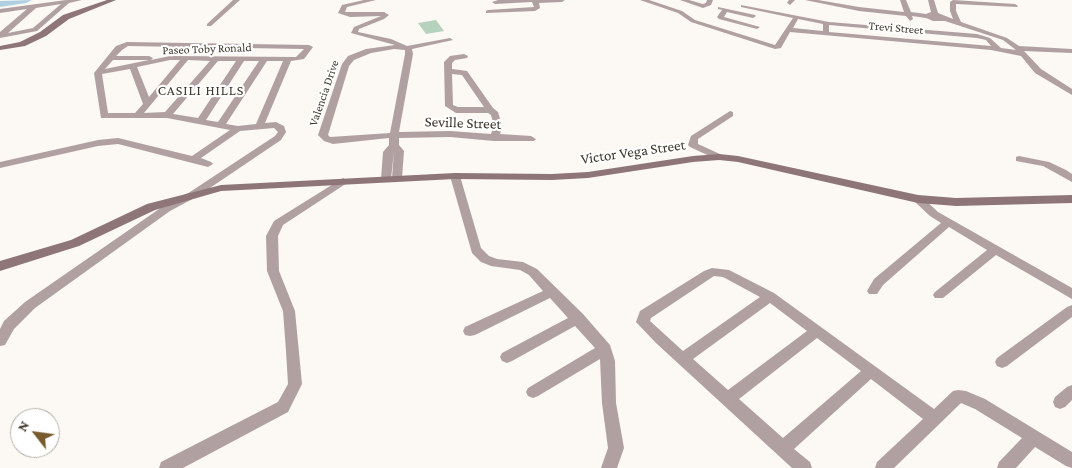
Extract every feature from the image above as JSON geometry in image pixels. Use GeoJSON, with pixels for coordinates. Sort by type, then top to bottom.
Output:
{"type":"FeatureCollection","features":[{"type":"Feature","properties":{"kind":"street"},"geometry":{"type":"LineString","coordinates":[[0,11],[79,0]]}},
{"type":"Feature","properties":{"kind":"street"},"geometry":{"type":"LineString","coordinates":[[0,48],[22,44],[43,34],[66,17],[113,0]]}},
{"type":"Feature","properties":{"kind":"street"},"geometry":{"type":"LineString","coordinates":[[209,26],[237,0]]}},
{"type":"Feature","properties":{"kind":"street"},"geometry":{"type":"LineString","coordinates":[[372,0],[342,8],[341,13],[345,15],[377,13],[386,15],[356,28],[354,33],[390,40],[408,48],[409,54],[394,135],[394,146],[388,152],[391,178]]}},
{"type":"Feature","properties":{"kind":"street"},"geometry":{"type":"LineString","coordinates":[[488,12],[536,9],[534,0]]}},
{"type":"Feature","properties":{"kind":"street"},"geometry":{"type":"LineString","coordinates":[[495,2],[562,0]]}},
{"type":"Feature","properties":{"kind":"street"},"geometry":{"type":"LineString","coordinates":[[644,0],[680,12],[693,21],[775,47],[778,46],[796,18]]}},
{"type":"Feature","properties":{"kind":"street"},"geometry":{"type":"LineString","coordinates":[[683,0],[703,6],[707,6],[710,0]]}},
{"type":"Feature","properties":{"kind":"street"},"geometry":{"type":"LineString","coordinates":[[903,0],[912,24]]}},
{"type":"Feature","properties":{"kind":"street"},"geometry":{"type":"LineString","coordinates":[[931,0],[935,14]]}},
{"type":"Feature","properties":{"kind":"street"},"geometry":{"type":"LineString","coordinates":[[958,23],[953,11],[953,2],[1015,6],[1011,0]]}},
{"type":"Feature","properties":{"kind":"street"},"geometry":{"type":"LineString","coordinates":[[0,36],[35,30],[67,2]]}},
{"type":"Feature","properties":{"kind":"street"},"geometry":{"type":"LineString","coordinates":[[811,2],[927,16],[939,20],[946,19]]}},
{"type":"Feature","properties":{"kind":"street"},"geometry":{"type":"LineString","coordinates":[[0,36],[34,6]]}},
{"type":"Feature","properties":{"kind":"street"},"geometry":{"type":"LineString","coordinates":[[743,6],[827,23],[977,36],[988,39],[1000,50]]}},
{"type":"Feature","properties":{"kind":"street","name":"Trevi Street"},"geometry":{"type":"LineString","coordinates":[[747,38],[759,25],[721,18],[723,8],[790,27],[826,33],[1000,50],[1072,51]]}},
{"type":"Feature","properties":{"kind":"street"},"geometry":{"type":"LineString","coordinates":[[860,9],[860,18]]}},
{"type":"Feature","properties":{"kind":"street"},"geometry":{"type":"LineString","coordinates":[[883,11],[888,21]]}},
{"type":"Feature","properties":{"kind":"street"},"geometry":{"type":"LineString","coordinates":[[927,16],[935,14],[998,36],[1020,51],[1038,71],[1072,93]]}},
{"type":"Feature","properties":{"kind":"street"},"geometry":{"type":"LineString","coordinates":[[826,33],[827,23]]}},
{"type":"Feature","properties":{"kind":"street","name":"Valencia Drive"},"geometry":{"type":"LineString","coordinates":[[394,135],[333,140],[327,139],[323,135],[346,62],[358,54],[369,51],[394,47],[408,48],[450,40]]}},
{"type":"Feature","properties":{"kind":"street"},"geometry":{"type":"LineString","coordinates":[[0,342],[9,325],[30,306],[166,209],[194,194],[278,138],[282,132],[281,128],[276,125],[238,129],[167,115],[104,116],[98,73],[123,45],[309,46],[301,57],[288,59],[260,126]]}},
{"type":"Feature","properties":{"kind":"street"},"geometry":{"type":"LineString","coordinates":[[464,56],[448,62],[449,102],[451,109],[490,110]]}},
{"type":"Feature","properties":{"kind":"street"},"geometry":{"type":"LineString","coordinates":[[110,58],[170,58]]}},
{"type":"Feature","properties":{"kind":"street","name":"Paseo Toby Ronald"},"geometry":{"type":"LineString","coordinates":[[98,73],[170,58],[288,59]]}},
{"type":"Feature","properties":{"kind":"street"},"geometry":{"type":"LineString","coordinates":[[138,115],[186,58]]}},
{"type":"Feature","properties":{"kind":"street"},"geometry":{"type":"LineString","coordinates":[[167,115],[216,58]]}},
{"type":"Feature","properties":{"kind":"street"},"geometry":{"type":"LineString","coordinates":[[200,122],[242,58]]}},
{"type":"Feature","properties":{"kind":"street"},"geometry":{"type":"LineString","coordinates":[[220,126],[265,58]]}},
{"type":"Feature","properties":{"kind":"street"},"geometry":{"type":"LineString","coordinates":[[133,66],[147,104]]}},
{"type":"Feature","properties":{"kind":"street"},"geometry":{"type":"LineString","coordinates":[[449,72],[464,73],[490,110],[496,114],[498,126],[494,138]]}},
{"type":"Feature","properties":{"kind":"street"},"geometry":{"type":"LineString","coordinates":[[719,157],[693,145],[694,138],[730,114]]}},
{"type":"Feature","properties":{"kind":"street"},"geometry":{"type":"LineString","coordinates":[[194,159],[238,129]]}},
{"type":"Feature","properties":{"kind":"street","name":"Seville Street"},"geometry":{"type":"LineString","coordinates":[[394,135],[450,134],[531,139]]}},
{"type":"Feature","properties":{"kind":"street"},"geometry":{"type":"LineString","coordinates":[[0,165],[98,143],[118,141],[208,164]]}},
{"type":"Feature","properties":{"kind":"street","name":"Victor Vega Street"},"geometry":{"type":"LineString","coordinates":[[0,266],[75,243],[151,207],[221,188],[391,178],[588,175],[693,159],[719,157],[756,163],[918,199],[956,202],[1072,199]]}},
{"type":"Feature","properties":{"kind":"street"},"geometry":{"type":"LineString","coordinates":[[1018,158],[1046,164],[1063,172],[1072,179]]}},
{"type":"Feature","properties":{"kind":"street"},"geometry":{"type":"LineString","coordinates":[[455,176],[476,250],[485,259],[495,263],[523,266],[533,272],[605,349],[608,361],[609,403],[616,448],[609,468]]}},
{"type":"Feature","properties":{"kind":"street"},"geometry":{"type":"LineString","coordinates":[[167,468],[283,408],[295,384],[293,351],[289,310],[273,272],[272,236],[278,223],[343,181]]}},
{"type":"Feature","properties":{"kind":"street"},"geometry":{"type":"LineString","coordinates":[[918,199],[934,214],[1072,294]]}},
{"type":"Feature","properties":{"kind":"street"},"geometry":{"type":"LineString","coordinates":[[873,290],[878,282],[948,222]]}},
{"type":"Feature","properties":{"kind":"street"},"geometry":{"type":"LineString","coordinates":[[938,295],[996,249]]}},
{"type":"Feature","properties":{"kind":"street"},"geometry":{"type":"LineString","coordinates":[[804,468],[643,322],[645,315],[712,272],[725,273],[770,296],[934,418]]}},
{"type":"Feature","properties":{"kind":"street"},"geometry":{"type":"LineString","coordinates":[[470,332],[552,292]]}},
{"type":"Feature","properties":{"kind":"street"},"geometry":{"type":"LineString","coordinates":[[684,358],[770,296]]}},
{"type":"Feature","properties":{"kind":"street"},"geometry":{"type":"LineString","coordinates":[[1002,362],[1072,310]]}},
{"type":"Feature","properties":{"kind":"street"},"geometry":{"type":"LineString","coordinates":[[507,357],[578,318]]}},
{"type":"Feature","properties":{"kind":"street"},"geometry":{"type":"LineString","coordinates":[[728,399],[818,330]]}},
{"type":"Feature","properties":{"kind":"street"},"geometry":{"type":"LineString","coordinates":[[533,392],[605,349]]}},
{"type":"Feature","properties":{"kind":"street"},"geometry":{"type":"LineString","coordinates":[[782,449],[870,372]]}},
{"type":"Feature","properties":{"kind":"street"},"geometry":{"type":"LineString","coordinates":[[1060,402],[1072,391]]}},
{"type":"Feature","properties":{"kind":"street"},"geometry":{"type":"LineString","coordinates":[[883,468],[958,396],[966,397],[1072,461]]}},
{"type":"Feature","properties":{"kind":"street"},"geometry":{"type":"LineString","coordinates":[[1004,468],[1033,437]]}},
{"type":"Feature","properties":{"kind":"green space"},"geometry":{"type":"Polygon","coordinates":[[[436,20],[444,31],[426,34],[418,23],[436,20]]]}},
{"type":"Feature","properties":{"kind":"waterway"},"geometry":{"type":"LineString","coordinates":[[0,4],[26,0]]}},
{"type":"Feature","properties":{"kind":"district","name":"CASILI HILLS"},"geometry":{"type":"Point","coordinates":[201,91]}}]}
